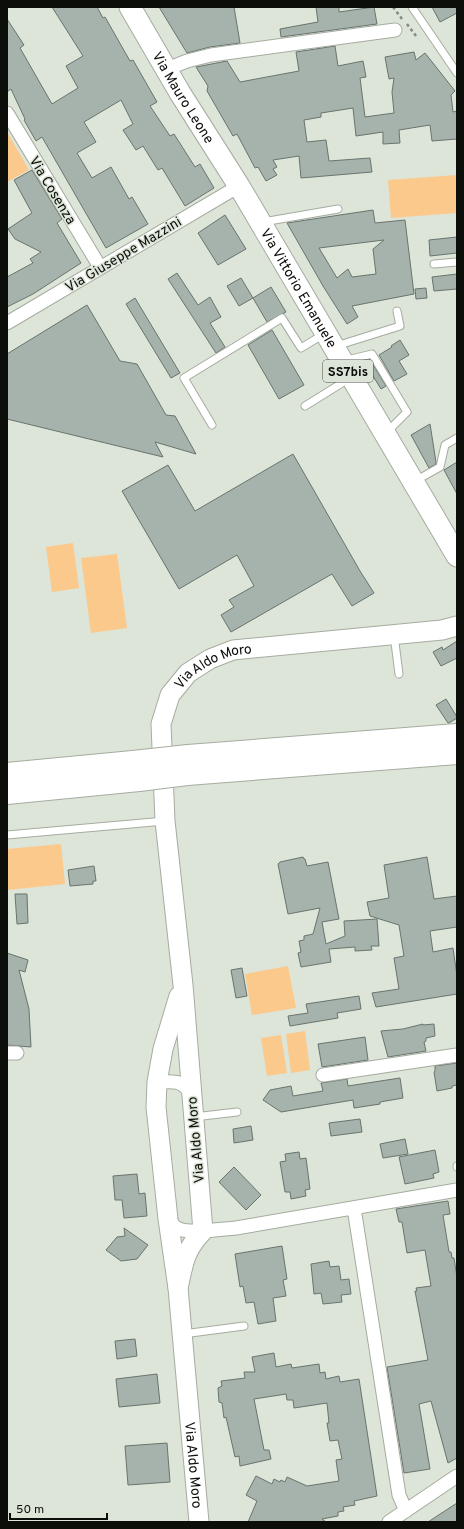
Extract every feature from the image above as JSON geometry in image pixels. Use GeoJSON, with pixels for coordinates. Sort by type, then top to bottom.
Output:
{"type":"FeatureCollection","features":[{"type":"Feature","properties":{"kind":"highway"},"geometry":{"type":"LineString","coordinates":[[427,747],[457,735]]}},
{"type":"Feature","properties":{"kind":"highway"},"geometry":{"type":"LineString","coordinates":[[7,793],[136,771],[187,765],[427,747],[457,754]]}},
{"type":"Feature","properties":{"kind":"highway"},"geometry":{"type":"LineString","coordinates":[[7,774],[136,771]]}},
{"type":"Feature","properties":{"kind":"main road","name":"Via Mauro Leone"},"geometry":{"type":"LineString","coordinates":[[130,7],[166,69],[238,186]]}},
{"type":"Feature","properties":{"kind":"main road","name":"Via Vittorio Emanuele"},"geometry":{"type":"LineString","coordinates":[[238,186],[339,354],[457,556]]}},
{"type":"Feature","properties":{"kind":"street"},"geometry":{"type":"LineString","coordinates":[[166,69],[187,61],[211,55],[395,30]]}},
{"type":"Feature","properties":{"kind":"street","name":"Via Cosenza"},"geometry":{"type":"LineString","coordinates":[[7,113],[100,267]]}},
{"type":"Feature","properties":{"kind":"street","name":"Via Giuseppe Mazzini"},"geometry":{"type":"LineString","coordinates":[[7,323],[238,186]]}},
{"type":"Feature","properties":{"kind":"street","name":"Via Aldo Moro"},"geometry":{"type":"LineString","coordinates":[[178,1288],[186,1253],[203,1231],[183,985],[165,821],[161,724],[170,695],[188,673],[210,659],[233,650],[442,630],[457,626]]}},
{"type":"Feature","properties":{"kind":"street","name":"Via Aldo Moro"},"geometry":{"type":"LineString","coordinates":[[183,985],[163,1049],[157,1082],[156,1107],[168,1219],[178,1288],[199,1522]]}},
{"type":"Feature","properties":{"kind":"street"},"geometry":{"type":"LineString","coordinates":[[323,1075],[457,1055]]}},
{"type":"Feature","properties":{"kind":"street"},"geometry":{"type":"LineString","coordinates":[[157,1082],[178,1082],[185,1085],[191,1094]]}},
{"type":"Feature","properties":{"kind":"street"},"geometry":{"type":"LineString","coordinates":[[168,1219],[174,1227],[181,1230],[203,1231],[236,1228],[457,1190]]}},
{"type":"Feature","properties":{"kind":"street"},"geometry":{"type":"LineString","coordinates":[[354,1208],[399,1495],[406,1511]]}},
{"type":"Feature","properties":{"kind":"street"},"geometry":{"type":"LineString","coordinates":[[389,1522],[457,1476]]}},
{"type":"Feature","properties":{"kind":"lane"},"geometry":{"type":"LineString","coordinates":[[412,7],[457,73]]}},
{"type":"Feature","properties":{"kind":"lane"},"geometry":{"type":"LineString","coordinates":[[260,223],[338,209]]}},
{"type":"Feature","properties":{"kind":"lane"},"geometry":{"type":"LineString","coordinates":[[434,264],[457,262]]}},
{"type":"Feature","properties":{"kind":"lane"},"geometry":{"type":"LineString","coordinates":[[305,406],[339,354],[400,326],[397,311]]}},
{"type":"Feature","properties":{"kind":"lane"},"geometry":{"type":"LineString","coordinates":[[212,425],[184,378],[282,318],[301,348],[339,354],[372,354],[407,412],[385,433]]}},
{"type":"Feature","properties":{"kind":"lane"},"geometry":{"type":"LineString","coordinates":[[413,482],[440,467],[445,445],[457,438]]}},
{"type":"Feature","properties":{"kind":"lane"},"geometry":{"type":"LineString","coordinates":[[394,635],[398,674]]}},
{"type":"Feature","properties":{"kind":"lane"},"geometry":{"type":"LineString","coordinates":[[7,835],[165,821]]}},
{"type":"Feature","properties":{"kind":"lane"},"geometry":{"type":"LineString","coordinates":[[194,1117],[236,1112]]}},
{"type":"Feature","properties":{"kind":"lane"},"geometry":{"type":"LineString","coordinates":[[182,1334],[244,1326]]}},
{"type":"Feature","properties":{"kind":"shaded area"},"geometry":{"type":"Polygon","coordinates":[[[7,132],[29,170],[7,182],[7,132]]]}},
{"type":"Feature","properties":{"kind":"shaded area"},"geometry":{"type":"Polygon","coordinates":[[[457,175],[457,213],[391,218],[388,180],[457,175]]]}},
{"type":"Feature","properties":{"kind":"shaded area"},"geometry":{"type":"Polygon","coordinates":[[[73,543],[79,588],[52,592],[46,547],[73,543]]]}},
{"type":"Feature","properties":{"kind":"shaded area"},"geometry":{"type":"Polygon","coordinates":[[[117,554],[127,628],[91,633],[81,558],[117,554]]]}},
{"type":"Feature","properties":{"kind":"shaded area"},"geometry":{"type":"Polygon","coordinates":[[[61,844],[65,884],[7,890],[7,849],[61,844]]]}},
{"type":"Feature","properties":{"kind":"shaded area"},"geometry":{"type":"Polygon","coordinates":[[[288,966],[296,1008],[252,1015],[245,974],[288,966]]]}},
{"type":"Feature","properties":{"kind":"shaded area"},"geometry":{"type":"Polygon","coordinates":[[[305,1031],[310,1070],[291,1073],[286,1034],[305,1031]]]}},
{"type":"Feature","properties":{"kind":"shaded area"},"geometry":{"type":"Polygon","coordinates":[[[281,1035],[287,1073],[267,1076],[261,1038],[281,1035]]]}},
{"type":"Feature","properties":{"kind":"building"},"geometry":{"type":"Polygon","coordinates":[[[52,7],[97,7],[103,18],[105,17],[130,61],[133,60],[157,102],[150,106],[170,136],[174,134],[195,167],[200,164],[214,188],[185,206],[162,168],[158,170],[143,146],[136,150],[123,130],[133,124],[121,100],[84,122],[96,142],[77,153],[92,178],[111,167],[129,199],[132,197],[148,224],[106,248],[42,137],[36,141],[24,120],[25,119],[11,89],[7,92],[7,19],[24,45],[20,48],[52,104],[78,88],[66,66],[83,56],[52,7]]]}},
{"type":"Feature","properties":{"kind":"building"},"geometry":{"type":"Polygon","coordinates":[[[159,7],[234,7],[240,43],[210,47],[187,53],[159,7]]]}},
{"type":"Feature","properties":{"kind":"building"},"geometry":{"type":"Polygon","coordinates":[[[316,7],[339,7],[339,12],[374,7],[377,24],[281,37],[280,29],[318,22],[316,7]]]}},
{"type":"Feature","properties":{"kind":"building"},"geometry":{"type":"Polygon","coordinates":[[[432,7],[457,7],[457,13],[440,22],[432,7]]]}},
{"type":"Feature","properties":{"kind":"building"},"geometry":{"type":"Polygon","coordinates":[[[335,46],[338,66],[363,61],[366,77],[360,78],[365,117],[394,113],[392,92],[394,78],[389,79],[385,57],[414,52],[416,60],[425,53],[455,91],[451,95],[453,112],[457,111],[457,139],[432,141],[430,125],[399,130],[400,143],[383,144],[383,132],[356,136],[353,108],[321,113],[321,117],[304,120],[307,142],[326,140],[329,161],[370,158],[372,172],[301,178],[299,156],[273,160],[277,167],[273,169],[277,175],[266,181],[258,167],[255,168],[237,134],[233,136],[207,91],[208,86],[196,67],[227,61],[240,82],[299,71],[296,52],[335,46]]]}},
{"type":"Feature","properties":{"kind":"building"},"geometry":{"type":"Polygon","coordinates":[[[32,170],[62,219],[57,223],[81,263],[33,294],[7,307],[7,277],[33,263],[30,259],[41,252],[15,239],[8,229],[32,213],[14,180],[32,170]]]}},
{"type":"Feature","properties":{"kind":"building"},"geometry":{"type":"Polygon","coordinates":[[[373,210],[375,223],[405,220],[414,294],[352,306],[358,317],[347,324],[323,286],[287,223],[373,210]],[[384,240],[319,248],[337,278],[348,269],[352,277],[376,274],[373,249],[384,240]]]}},
{"type":"Feature","properties":{"kind":"building"},"geometry":{"type":"Polygon","coordinates":[[[225,215],[246,249],[218,265],[198,233],[225,215]]]}},
{"type":"Feature","properties":{"kind":"building"},"geometry":{"type":"Polygon","coordinates":[[[457,237],[457,253],[430,256],[429,240],[457,237]]]}},
{"type":"Feature","properties":{"kind":"building"},"geometry":{"type":"Polygon","coordinates":[[[177,273],[198,305],[210,297],[221,317],[210,323],[225,347],[216,353],[168,279],[177,273]]]}},
{"type":"Feature","properties":{"kind":"building"},"geometry":{"type":"Polygon","coordinates":[[[457,274],[457,289],[434,291],[432,277],[457,274]]]}},
{"type":"Feature","properties":{"kind":"building"},"geometry":{"type":"Polygon","coordinates":[[[241,278],[253,298],[239,306],[227,286],[241,278]]]}},
{"type":"Feature","properties":{"kind":"building"},"geometry":{"type":"Polygon","coordinates":[[[271,287],[286,312],[267,322],[253,298],[271,287]]]}},
{"type":"Feature","properties":{"kind":"building"},"geometry":{"type":"Polygon","coordinates":[[[426,288],[427,298],[416,299],[415,289],[426,288]]]}},
{"type":"Feature","properties":{"kind":"building"},"geometry":{"type":"Polygon","coordinates":[[[135,298],[180,373],[171,378],[126,304],[135,298]]]}},
{"type":"Feature","properties":{"kind":"building"},"geometry":{"type":"Polygon","coordinates":[[[87,305],[120,361],[137,364],[166,415],[175,416],[196,454],[155,442],[163,457],[7,419],[7,354],[87,305]]]}},
{"type":"Feature","properties":{"kind":"building"},"geometry":{"type":"Polygon","coordinates":[[[272,330],[304,385],[279,399],[248,345],[272,330]]]}},
{"type":"Feature","properties":{"kind":"building"},"geometry":{"type":"Polygon","coordinates":[[[400,340],[409,355],[399,361],[407,374],[394,381],[379,355],[400,340]]]}},
{"type":"Feature","properties":{"kind":"building"},"geometry":{"type":"Polygon","coordinates":[[[370,360],[386,386],[381,389],[365,363],[370,360]]]}},
{"type":"Feature","properties":{"kind":"building"},"geometry":{"type":"Polygon","coordinates":[[[430,424],[436,464],[429,468],[411,435],[430,424]]]}},
{"type":"Feature","properties":{"kind":"building"},"geometry":{"type":"Polygon","coordinates":[[[293,454],[374,593],[352,606],[332,574],[231,632],[221,615],[234,607],[229,600],[254,586],[237,555],[179,589],[122,491],[168,465],[195,511],[293,454]]]}},
{"type":"Feature","properties":{"kind":"building"},"geometry":{"type":"Polygon","coordinates":[[[457,462],[457,494],[444,470],[457,462]]]}},
{"type":"Feature","properties":{"kind":"building"},"geometry":{"type":"Polygon","coordinates":[[[457,641],[457,658],[441,666],[433,652],[442,647],[443,650],[457,641]]]}},
{"type":"Feature","properties":{"kind":"building"},"geometry":{"type":"Polygon","coordinates":[[[446,699],[457,717],[449,723],[436,705],[446,699]]]}},
{"type":"Feature","properties":{"kind":"building"},"geometry":{"type":"Polygon","coordinates":[[[303,857],[307,866],[328,862],[339,919],[322,922],[326,944],[345,936],[344,921],[377,919],[379,946],[371,946],[372,950],[355,951],[355,947],[329,949],[331,962],[301,967],[298,953],[301,952],[299,941],[304,940],[304,936],[313,934],[320,908],[288,914],[278,864],[280,862],[303,857]]]}},
{"type":"Feature","properties":{"kind":"building"},"geometry":{"type":"Polygon","coordinates":[[[427,857],[434,899],[457,896],[457,927],[430,931],[433,952],[453,948],[457,976],[457,994],[376,1007],[372,993],[399,989],[394,958],[404,956],[399,925],[370,916],[367,902],[389,898],[384,865],[427,857]]]}},
{"type":"Feature","properties":{"kind":"building"},"geometry":{"type":"Polygon","coordinates":[[[94,866],[96,881],[93,881],[93,884],[70,886],[68,870],[94,866]]]}},
{"type":"Feature","properties":{"kind":"building"},"geometry":{"type":"Polygon","coordinates":[[[15,894],[27,894],[28,923],[17,924],[15,894]]]}},
{"type":"Feature","properties":{"kind":"building"},"geometry":{"type":"Polygon","coordinates":[[[7,953],[28,960],[25,972],[19,970],[29,1009],[31,1047],[7,1045],[7,953]]]}},
{"type":"Feature","properties":{"kind":"building"},"geometry":{"type":"Polygon","coordinates":[[[242,968],[247,996],[236,998],[231,970],[242,968]]]}},
{"type":"Feature","properties":{"kind":"building"},"geometry":{"type":"Polygon","coordinates":[[[359,996],[361,1009],[337,1013],[338,1018],[290,1026],[288,1016],[308,1013],[306,1004],[359,996]]]}},
{"type":"Feature","properties":{"kind":"building"},"geometry":{"type":"Polygon","coordinates":[[[423,1024],[434,1024],[435,1036],[426,1038],[426,1041],[424,1042],[426,1051],[388,1057],[381,1031],[403,1029],[423,1024]]]}},
{"type":"Feature","properties":{"kind":"building"},"geometry":{"type":"Polygon","coordinates":[[[365,1037],[368,1060],[322,1067],[318,1044],[365,1037]]]}},
{"type":"Feature","properties":{"kind":"building"},"geometry":{"type":"Polygon","coordinates":[[[457,1063],[457,1085],[452,1086],[452,1088],[437,1091],[434,1072],[435,1066],[457,1063]]]}},
{"type":"Feature","properties":{"kind":"building"},"geometry":{"type":"Polygon","coordinates":[[[400,1078],[403,1098],[380,1102],[380,1104],[354,1108],[353,1100],[281,1112],[263,1100],[270,1090],[291,1086],[293,1096],[323,1091],[321,1083],[347,1079],[348,1086],[400,1078]]]}},
{"type":"Feature","properties":{"kind":"building"},"geometry":{"type":"Polygon","coordinates":[[[360,1119],[362,1132],[331,1136],[329,1123],[360,1119]]]}},
{"type":"Feature","properties":{"kind":"building"},"geometry":{"type":"Polygon","coordinates":[[[251,1126],[253,1140],[234,1143],[233,1129],[251,1126]]]}},
{"type":"Feature","properties":{"kind":"building"},"geometry":{"type":"Polygon","coordinates":[[[405,1139],[408,1154],[383,1158],[380,1144],[405,1139]]]}},
{"type":"Feature","properties":{"kind":"building"},"geometry":{"type":"Polygon","coordinates":[[[435,1150],[439,1172],[433,1174],[434,1178],[405,1184],[399,1157],[435,1150]]]}},
{"type":"Feature","properties":{"kind":"building"},"geometry":{"type":"Polygon","coordinates":[[[299,1152],[300,1159],[306,1158],[310,1189],[305,1190],[306,1196],[291,1199],[290,1192],[285,1192],[280,1162],[286,1161],[285,1154],[299,1152]]]}},
{"type":"Feature","properties":{"kind":"building"},"geometry":{"type":"Polygon","coordinates":[[[234,1167],[261,1195],[246,1210],[219,1182],[234,1167]]]}},
{"type":"Feature","properties":{"kind":"building"},"geometry":{"type":"Polygon","coordinates":[[[137,1174],[139,1194],[145,1193],[147,1216],[124,1218],[122,1200],[115,1200],[113,1176],[137,1174]]]}},
{"type":"Feature","properties":{"kind":"building"},"geometry":{"type":"Polygon","coordinates":[[[448,1201],[450,1214],[443,1215],[449,1252],[451,1252],[452,1258],[454,1258],[457,1277],[457,1458],[448,1463],[431,1401],[419,1404],[430,1469],[404,1473],[387,1367],[428,1360],[415,1291],[417,1291],[416,1288],[431,1286],[425,1250],[407,1253],[402,1222],[399,1222],[396,1209],[448,1201]]]}},
{"type":"Feature","properties":{"kind":"building"},"geometry":{"type":"Polygon","coordinates":[[[124,1228],[148,1245],[137,1259],[121,1261],[106,1250],[117,1237],[125,1236],[124,1228]]]}},
{"type":"Feature","properties":{"kind":"building"},"geometry":{"type":"Polygon","coordinates":[[[282,1246],[287,1279],[283,1280],[286,1296],[273,1298],[276,1321],[258,1324],[254,1302],[246,1303],[243,1286],[240,1287],[235,1254],[282,1246]]]}},
{"type":"Feature","properties":{"kind":"building"},"geometry":{"type":"Polygon","coordinates":[[[329,1261],[330,1267],[339,1266],[341,1280],[349,1279],[351,1294],[341,1295],[342,1302],[323,1304],[321,1293],[314,1294],[311,1264],[329,1261]]]}},
{"type":"Feature","properties":{"kind":"building"},"geometry":{"type":"Polygon","coordinates":[[[135,1339],[137,1356],[117,1359],[115,1341],[135,1339]]]}},
{"type":"Feature","properties":{"kind":"building"},"geometry":{"type":"Polygon","coordinates":[[[274,1353],[276,1367],[291,1364],[292,1368],[319,1364],[320,1373],[325,1372],[326,1379],[339,1376],[340,1382],[359,1379],[377,1496],[354,1501],[355,1505],[343,1507],[344,1511],[338,1512],[338,1516],[322,1519],[326,1522],[248,1522],[257,1501],[246,1495],[256,1476],[272,1484],[274,1479],[280,1482],[281,1480],[285,1482],[287,1477],[307,1486],[339,1481],[336,1460],[342,1459],[338,1440],[330,1441],[327,1423],[329,1423],[327,1403],[294,1408],[293,1400],[287,1400],[286,1394],[254,1399],[264,1450],[269,1450],[271,1459],[240,1466],[239,1456],[235,1457],[226,1417],[224,1418],[222,1403],[219,1402],[218,1388],[222,1386],[221,1381],[245,1378],[244,1372],[255,1372],[252,1357],[274,1353]]]}},
{"type":"Feature","properties":{"kind":"building"},"geometry":{"type":"Polygon","coordinates":[[[157,1374],[160,1403],[119,1407],[116,1379],[157,1374]]]}},
{"type":"Feature","properties":{"kind":"building"},"geometry":{"type":"Polygon","coordinates":[[[167,1443],[170,1482],[128,1485],[125,1446],[167,1443]]]}},
{"type":"Feature","properties":{"kind":"building"},"geometry":{"type":"Polygon","coordinates":[[[457,1503],[457,1522],[428,1522],[457,1503]]]}}]}
